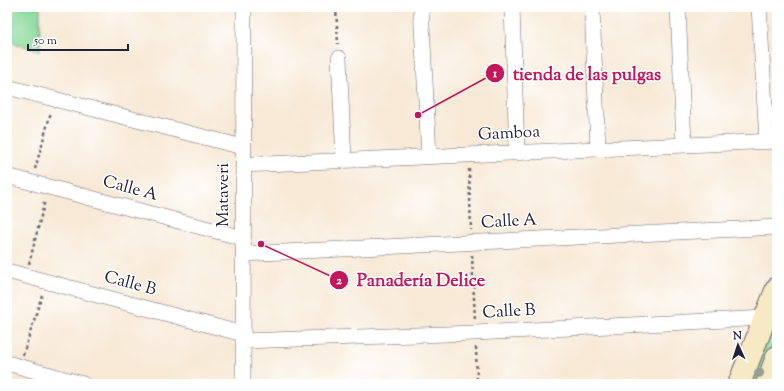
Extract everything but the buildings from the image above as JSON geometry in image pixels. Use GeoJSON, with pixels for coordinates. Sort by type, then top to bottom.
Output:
{"type":"FeatureCollection","features":[{"type":"Feature","properties":{"kind":"main road"},"geometry":{"type":"LineString","coordinates":[[739,384],[771,319],[777,288]]}},
{"type":"Feature","properties":{"kind":"main road"},"geometry":{"type":"LineString","coordinates":[[766,384],[777,357]]}},
{"type":"Feature","properties":{"kind":"street","name":"Mataveri"},"geometry":{"type":"LineString","coordinates":[[242,384],[244,7]]}},
{"type":"Feature","properties":{"kind":"street"},"geometry":{"type":"LineString","coordinates":[[421,7],[429,156]]}},
{"type":"Feature","properties":{"kind":"street"},"geometry":{"type":"LineString","coordinates":[[512,7],[517,153]]}},
{"type":"Feature","properties":{"kind":"street"},"geometry":{"type":"LineString","coordinates":[[592,7],[598,149]]}},
{"type":"Feature","properties":{"kind":"street"},"geometry":{"type":"LineString","coordinates":[[678,7],[684,145]]}},
{"type":"Feature","properties":{"kind":"street"},"geometry":{"type":"LineString","coordinates":[[759,7],[772,141]]}},
{"type":"Feature","properties":{"kind":"street"},"geometry":{"type":"LineString","coordinates":[[339,58],[344,160]]}},
{"type":"Feature","properties":{"kind":"street"},"geometry":{"type":"LineString","coordinates":[[7,87],[243,147]]}},
{"type":"Feature","properties":{"kind":"street","name":"Gamboa"},"geometry":{"type":"LineString","coordinates":[[243,165],[772,141]]}},
{"type":"Feature","properties":{"kind":"street","name":"Calle A"},"geometry":{"type":"LineString","coordinates":[[7,176],[243,238]]}},
{"type":"Feature","properties":{"kind":"street","name":"Calle A"},"geometry":{"type":"LineString","coordinates":[[243,254],[777,226]]}},
{"type":"Feature","properties":{"kind":"street","name":"Calle B"},"geometry":{"type":"LineString","coordinates":[[7,271],[243,337],[475,333],[771,319]]}},
{"type":"Feature","properties":{"kind":"street"},"geometry":{"type":"LineString","coordinates":[[13,365],[83,384]]}},
{"type":"Feature","properties":{"kind":"path"},"geometry":{"type":"LineString","coordinates":[[336,7],[339,58]]}},
{"type":"Feature","properties":{"kind":"path"},"geometry":{"type":"LineString","coordinates":[[31,183],[55,100]]}},
{"type":"Feature","properties":{"kind":"path"},"geometry":{"type":"LineString","coordinates":[[468,155],[477,384]]}},
{"type":"Feature","properties":{"kind":"path"},"geometry":{"type":"LineString","coordinates":[[26,276],[48,188]]}},
{"type":"Feature","properties":{"kind":"path"},"geometry":{"type":"LineString","coordinates":[[13,365],[46,282]]}},
{"type":"Feature","properties":{"kind":"green space"},"geometry":{"type":"Polygon","coordinates":[[[7,7],[40,7],[40,51],[7,41],[7,7]]]}},
{"type":"Feature","properties":{"kind":"green space"},"geometry":{"type":"Polygon","coordinates":[[[772,328],[777,329],[777,339],[759,384],[747,384],[772,328]]]}},
{"type":"Feature","properties":{"kind":"place","name":"tienda de las pulgas"},"geometry":{"type":"Point","coordinates":[418,115]}},
{"type":"Feature","properties":{"kind":"place","name":"Panadería Delice"},"geometry":{"type":"Point","coordinates":[261,244]}}]}
